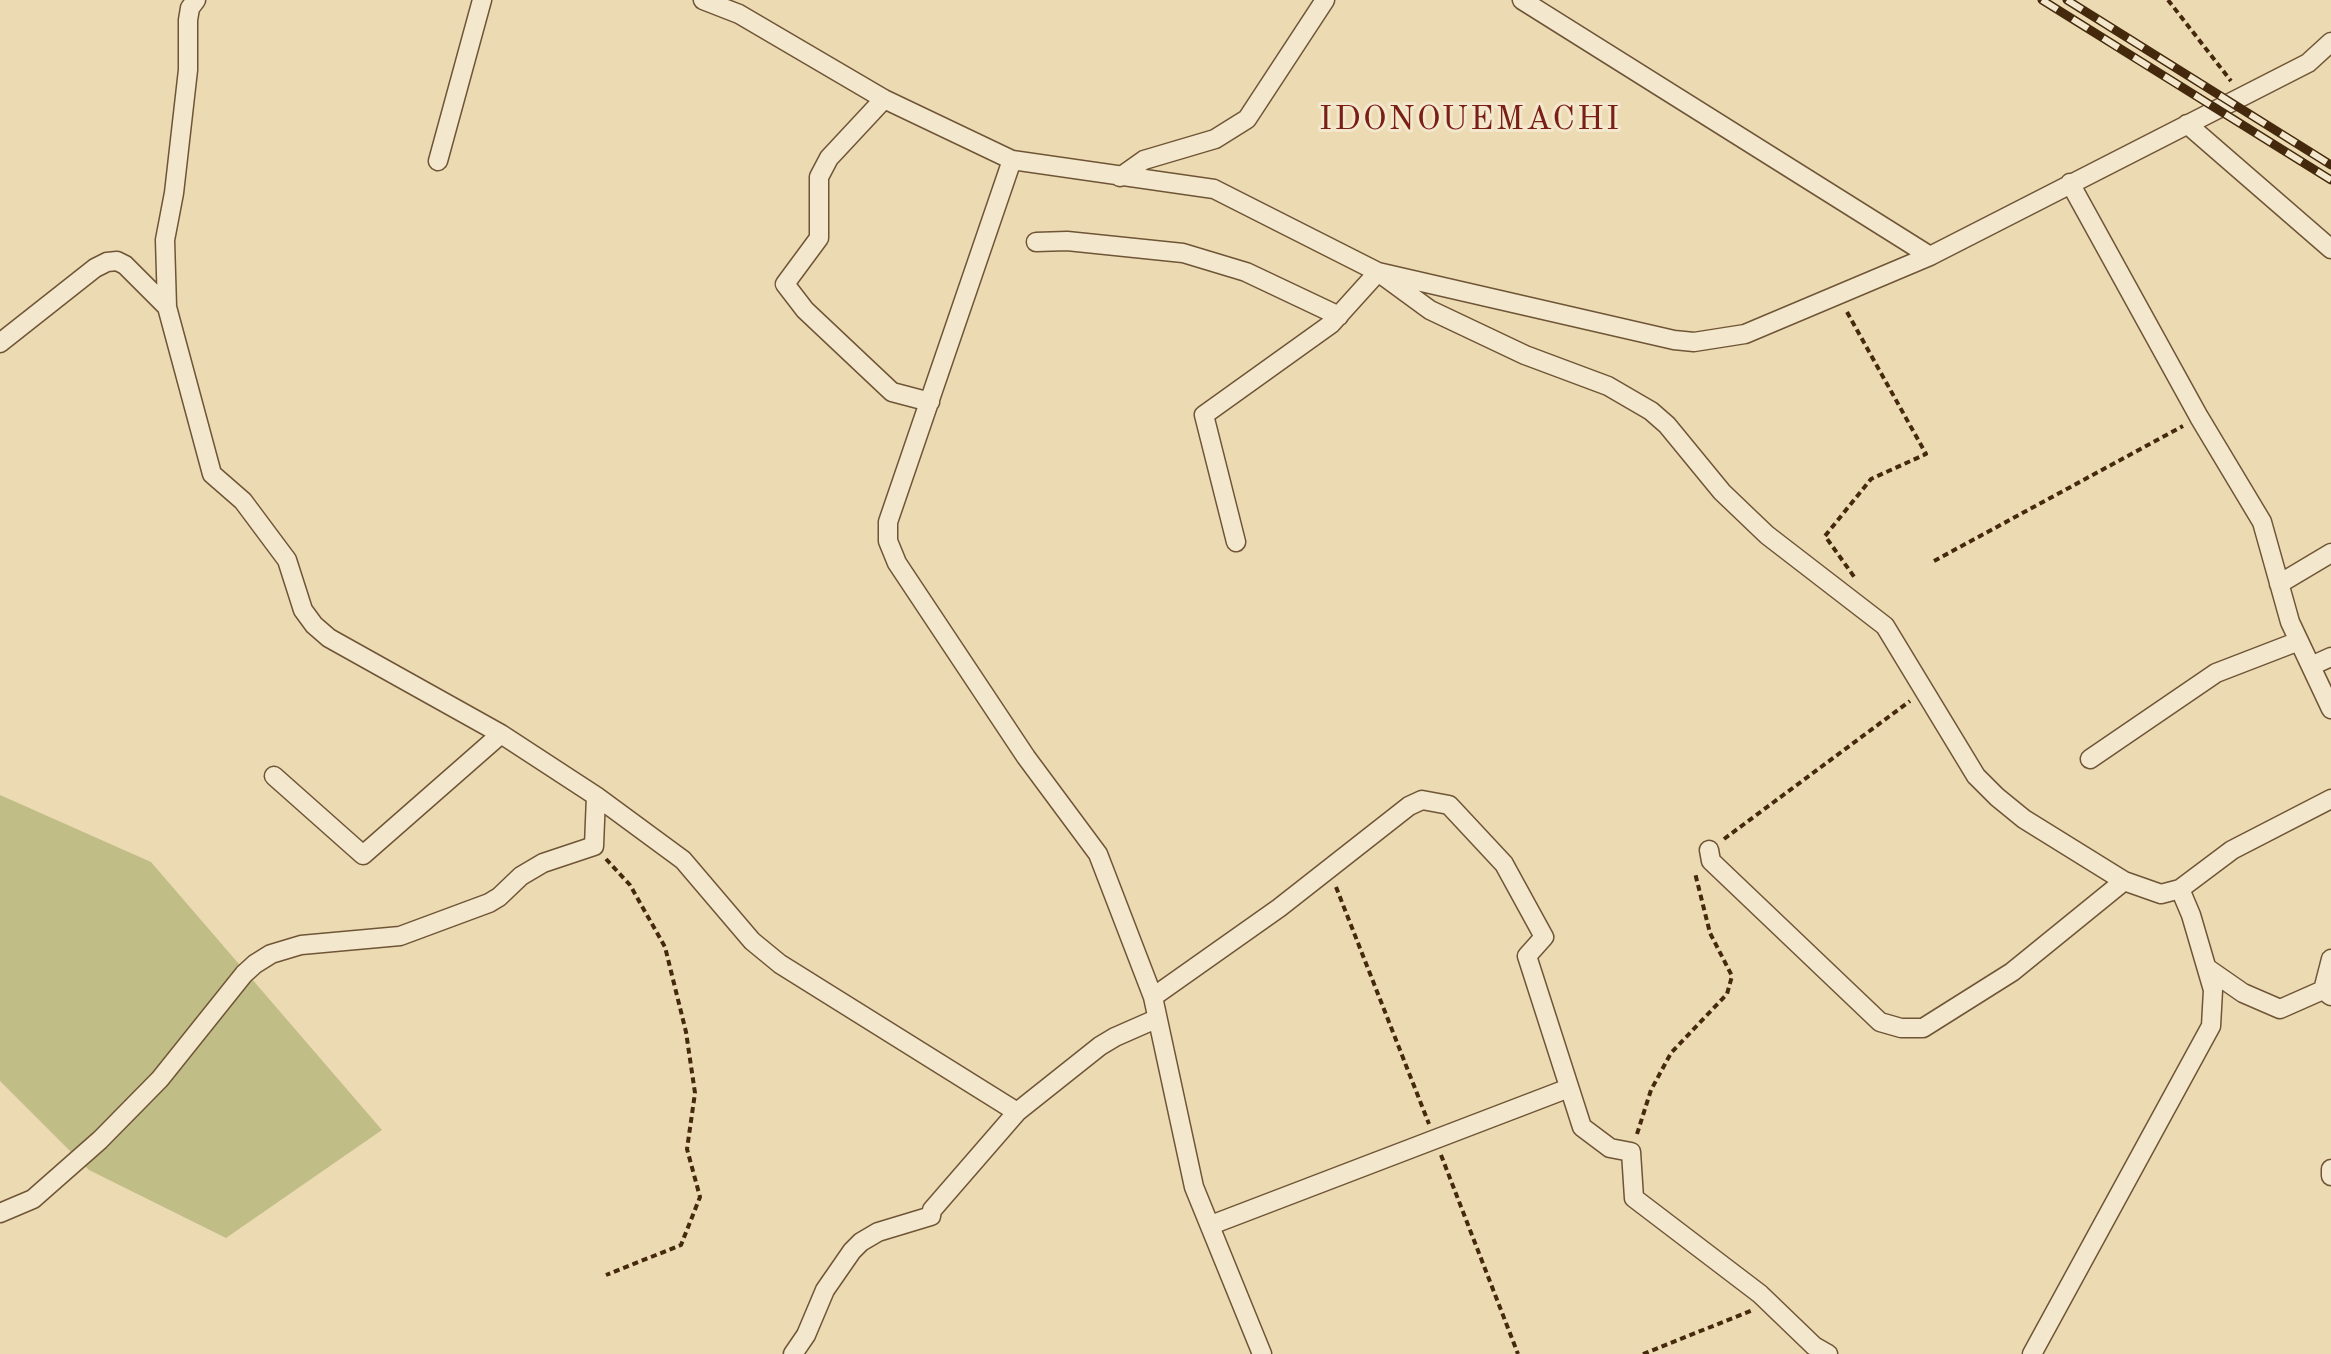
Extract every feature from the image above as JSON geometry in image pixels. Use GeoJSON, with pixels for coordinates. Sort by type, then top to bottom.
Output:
{"type":"FeatureCollection","features":[{"type":"Feature","properties":{"kind":"street"},"geometry":{"type":"LineString","coordinates":[[196,0],[190,8],[188,20],[188,70],[174,193],[165,240],[167,307],[212,474],[243,501],[279,548],[291,571],[303,610],[314,625],[329,638],[501,734],[596,796],[683,860],[752,941],[780,964],[1017,1112]]}},
{"type":"Feature","properties":{"kind":"street"},"geometry":{"type":"LineString","coordinates":[[438,161],[482,0]]}},
{"type":"Feature","properties":{"kind":"street"},"geometry":{"type":"LineString","coordinates":[[703,0],[739,14],[884,99],[1012,160],[1214,189],[1378,272],[1430,310],[1525,355],[1608,386],[1651,411],[1667,425],[1722,492],[1767,535],[1885,626],[1976,776],[1997,797],[2024,819],[2124,881],[2161,894],[2180,889],[2232,850],[2331,799]]}},
{"type":"Feature","properties":{"kind":"street"},"geometry":{"type":"LineString","coordinates":[[1120,177],[1144,160],[1215,139],[1247,119],[1325,0]]}},
{"type":"Feature","properties":{"kind":"street"},"geometry":{"type":"LineString","coordinates":[[1522,0],[1930,256]]}},
{"type":"Feature","properties":{"kind":"street"},"geometry":{"type":"LineString","coordinates":[[1378,272],[1674,340],[1694,342],[1745,334],[1930,256],[2308,63],[2331,42]]}},
{"type":"Feature","properties":{"kind":"street"},"geometry":{"type":"LineString","coordinates":[[884,99],[829,158],[819,177],[819,238],[785,284],[805,310],[892,392],[930,402]]}},
{"type":"Feature","properties":{"kind":"street"},"geometry":{"type":"LineString","coordinates":[[2187,124],[2331,249]]}},
{"type":"Feature","properties":{"kind":"street"},"geometry":{"type":"LineString","coordinates":[[1012,160],[888,522],[888,541],[904,575],[1026,757],[1098,854],[1153,997],[1194,1187],[1262,1354]]}},
{"type":"Feature","properties":{"kind":"street"},"geometry":{"type":"LineString","coordinates":[[2070,183],[2199,417],[2262,522],[2290,622],[2331,709]]}},
{"type":"Feature","properties":{"kind":"street"},"geometry":{"type":"LineString","coordinates":[[1036,242],[1067,241],[1183,253],[1246,272],[1339,316]]}},
{"type":"Feature","properties":{"kind":"street"},"geometry":{"type":"LineString","coordinates":[[0,343],[95,268],[107,262],[117,261],[125,265],[167,307]]}},
{"type":"Feature","properties":{"kind":"street"},"geometry":{"type":"LineString","coordinates":[[1236,542],[1204,415],[1331,324],[1378,272]]}},
{"type":"Feature","properties":{"kind":"street"},"geometry":{"type":"LineString","coordinates":[[2279,584],[2331,553]]}},
{"type":"Feature","properties":{"kind":"street"},"geometry":{"type":"LineString","coordinates":[[2090,759],[2216,673],[2299,641]]}},
{"type":"Feature","properties":{"kind":"street"},"geometry":{"type":"LineString","coordinates":[[2311,666],[2331,657]]}},
{"type":"Feature","properties":{"kind":"street"},"geometry":{"type":"LineString","coordinates":[[274,776],[363,855],[501,734]]}},
{"type":"Feature","properties":{"kind":"street"},"geometry":{"type":"LineString","coordinates":[[0,1213],[33,1199],[100,1140],[160,1079],[244,974],[271,954],[301,945],[400,936],[489,903],[521,876],[543,863],[594,846],[596,796]]}},
{"type":"Feature","properties":{"kind":"street"},"geometry":{"type":"LineString","coordinates":[[1153,997],[1279,908],[1409,806],[1422,800],[1449,805],[1504,864],[1544,937],[1527,956],[1582,1127],[1610,1148],[1631,1152],[1634,1198],[1770,1303],[1814,1346],[1828,1354]]}},
{"type":"Feature","properties":{"kind":"street"},"geometry":{"type":"LineString","coordinates":[[1709,850],[1711,861],[1880,1022],[1901,1028],[1923,1028],[2012,972],[2124,881]]}},
{"type":"Feature","properties":{"kind":"street"},"geometry":{"type":"LineString","coordinates":[[2032,1354],[2211,1026],[2213,990],[2180,889]]}},
{"type":"Feature","properties":{"kind":"street"},"geometry":{"type":"LineString","coordinates":[[2207,968],[2243,993],[2280,1009],[2327,993],[2331,959]]}},
{"type":"Feature","properties":{"kind":"street"},"geometry":{"type":"LineString","coordinates":[[793,1354],[806,1335],[825,1290],[852,1251],[870,1235],[931,1216],[932,1210],[1017,1112],[1100,1046],[1156,1019]]}},
{"type":"Feature","properties":{"kind":"street"},"geometry":{"type":"LineString","coordinates":[[1211,1225],[1569,1088]]}},
{"type":"Feature","properties":{"kind":"street"},"geometry":{"type":"LineString","coordinates":[[2331,1169],[2331,1176]]}},
{"type":"Feature","properties":{"kind":"path"},"geometry":{"type":"LineString","coordinates":[[2168,0],[2242,96]]}},
{"type":"Feature","properties":{"kind":"path"},"geometry":{"type":"LineString","coordinates":[[1838,296],[1926,454],[1871,479],[1825,536],[1856,578]]}},
{"type":"Feature","properties":{"kind":"path"},"geometry":{"type":"LineString","coordinates":[[1934,561],[2199,417]]}},
{"type":"Feature","properties":{"kind":"path"},"geometry":{"type":"LineString","coordinates":[[594,846],[630,885],[665,947],[686,1032],[695,1093],[687,1149],[700,1197],[681,1245],[606,1275]]}},
{"type":"Feature","properties":{"kind":"path"},"geometry":{"type":"LineString","coordinates":[[1329,869],[1432,1133]]}},
{"type":"Feature","properties":{"kind":"path"},"geometry":{"type":"LineString","coordinates":[[1438,1148],[1518,1354]]}},
{"type":"Feature","properties":{"kind":"path"},"geometry":{"type":"LineString","coordinates":[[1643,1354],[1770,1303]]}},
{"type":"Feature","properties":{"kind":"shaded area"},"geometry":{"type":"Polygon","coordinates":[[[0,795],[151,862],[382,1130],[226,1238],[89,1170],[0,1081],[0,795]]]}},
{"type":"Feature","properties":{"kind":"railway"},"geometry":{"type":"LineString","coordinates":[[2042,0],[2331,180]]}},
{"type":"Feature","properties":{"kind":"railway"},"geometry":{"type":"LineString","coordinates":[[2067,0],[2331,165]]}},
{"type":"Feature","properties":{"kind":"district","name":"IDONOUEMACHI"},"geometry":{"type":"Point","coordinates":[1470,120]}}]}
